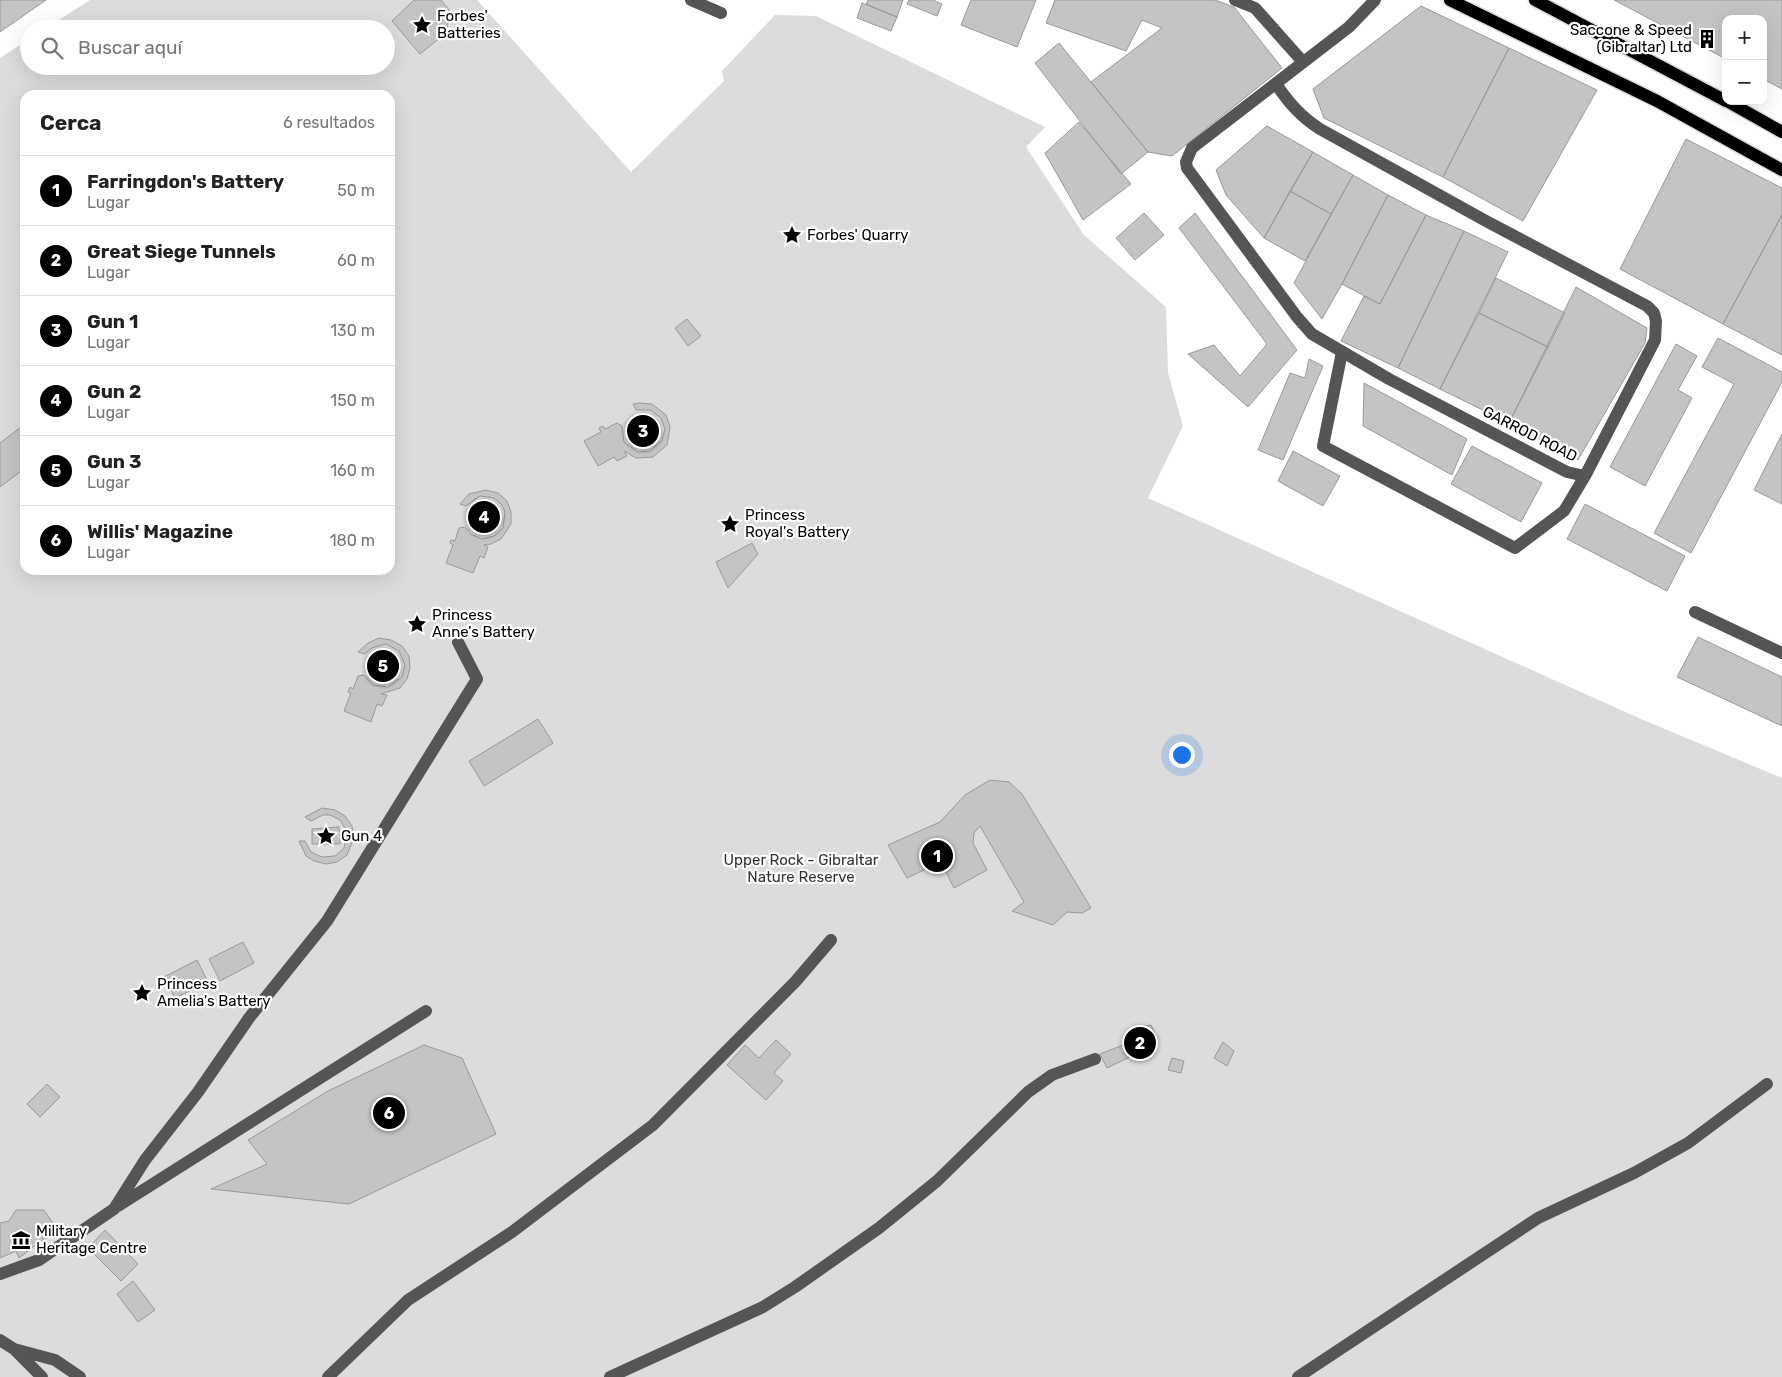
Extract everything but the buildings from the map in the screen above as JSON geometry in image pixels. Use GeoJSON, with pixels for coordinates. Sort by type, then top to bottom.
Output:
{"type":"FeatureCollection","features":[{"type":"Feature","properties":{"kind":"main road"},"geometry":{"type":"LineString","coordinates":[[1450,0],[1657,101],[1782,170]]}},
{"type":"Feature","properties":{"kind":"main road"},"geometry":{"type":"LineString","coordinates":[[1535,0],[1722,99]]}},
{"type":"Feature","properties":{"kind":"main road"},"geometry":{"type":"LineString","coordinates":[[1733,105],[1782,132]]}},
{"type":"Feature","properties":{"kind":"street"},"geometry":{"type":"LineString","coordinates":[[690,0],[721,13]]}},
{"type":"Feature","properties":{"kind":"street"},"geometry":{"type":"LineString","coordinates":[[1235,0],[1255,8],[1303,62]]}},
{"type":"Feature","properties":{"kind":"street","name":"GARROD ROAD"},"geometry":{"type":"LineString","coordinates":[[1276,84],[1302,118],[1320,129],[1486,221],[1620,290],[1651,309],[1656,321],[1655,340],[1585,476],[1567,472],[1389,379],[1312,334],[1297,317],[1187,168],[1186,162],[1192,148],[1303,62],[1350,28],[1375,0]]}},
{"type":"Feature","properties":{"kind":"street"},"geometry":{"type":"LineString","coordinates":[[1342,352],[1323,446],[1515,548],[1564,511],[1585,476]]}},
{"type":"Feature","properties":{"kind":"street"},"geometry":{"type":"LineString","coordinates":[[1695,612],[1782,653]]}},
{"type":"Feature","properties":{"kind":"street"},"geometry":{"type":"LineString","coordinates":[[114,1209],[145,1160],[198,1092],[249,1018],[327,921],[477,679],[458,642]]}},
{"type":"Feature","properties":{"kind":"street"},"geometry":{"type":"LineString","coordinates":[[328,1377],[408,1300],[512,1232],[653,1125],[795,982],[831,940]]}},
{"type":"Feature","properties":{"kind":"street"},"geometry":{"type":"LineString","coordinates":[[0,1274],[39,1260],[114,1209],[426,1011]]}},
{"type":"Feature","properties":{"kind":"street"},"geometry":{"type":"LineString","coordinates":[[610,1377],[763,1308],[879,1228],[937,1181],[1028,1092],[1052,1074],[1095,1059]]}},
{"type":"Feature","properties":{"kind":"street"},"geometry":{"type":"LineString","coordinates":[[1298,1377],[1538,1218],[1634,1173],[1688,1143],[1767,1084]]}},
{"type":"Feature","properties":{"kind":"street"},"geometry":{"type":"LineString","coordinates":[[0,1340],[14,1349],[42,1377]]}},
{"type":"Feature","properties":{"kind":"street"},"geometry":{"type":"LineString","coordinates":[[14,1349],[54,1360],[80,1377]]}},
{"type":"Feature","properties":{"kind":"green space","name":"Upper Rock - Gibraltar Nature Reserve"},"geometry":{"type":"Polygon","coordinates":[[[90,0],[477,0],[631,172],[724,81],[722,71],[775,15],[816,16],[1045,127],[1026,147],[1084,235],[1166,307],[1168,373],[1183,426],[1148,498],[1641,719],[1782,778],[1782,1377],[0,1377],[0,58],[20,45],[20,75],[395,75],[395,20],[59,20],[90,0]]]}},
{"type":"Feature","properties":{"kind":"place","name":"Forbes' Batteries"},"geometry":{"type":"Point","coordinates":[422,25]}},
{"type":"Feature","properties":{"kind":"place","name":"Saccone & Speed (Gibraltar) Ltd"},"geometry":{"type":"Point","coordinates":[1707,39]}},
{"type":"Feature","properties":{"kind":"place","name":"Forbes' Quarry"},"geometry":{"type":"Point","coordinates":[792,235]}},
{"type":"Feature","properties":{"kind":"place","name":"Gun 1"},"geometry":{"type":"Point","coordinates":[643,431]}},
{"type":"Feature","properties":{"kind":"place","name":"Gun 2"},"geometry":{"type":"Point","coordinates":[484,517]}},
{"type":"Feature","properties":{"kind":"place","name":"Princess Royal's Battery"},"geometry":{"type":"Point","coordinates":[730,524]}},
{"type":"Feature","properties":{"kind":"place","name":"Princess Anne's Battery"},"geometry":{"type":"Point","coordinates":[417,624]}},
{"type":"Feature","properties":{"kind":"place","name":"Gun 3"},"geometry":{"type":"Point","coordinates":[383,666]}},
{"type":"Feature","properties":{"kind":"place","name":"Gun 4"},"geometry":{"type":"Point","coordinates":[326,836]}},
{"type":"Feature","properties":{"kind":"place","name":"Farringdon's Battery"},"geometry":{"type":"Point","coordinates":[937,856]}},
{"type":"Feature","properties":{"kind":"place","name":"Princess Amelia's Battery"},"geometry":{"type":"Point","coordinates":[142,993]}},
{"type":"Feature","properties":{"kind":"place","name":"Great Siege Tunnels"},"geometry":{"type":"Point","coordinates":[1140,1043]}},
{"type":"Feature","properties":{"kind":"place","name":"Willis' Magazine"},"geometry":{"type":"Point","coordinates":[389,1113]}},
{"type":"Feature","properties":{"kind":"place","name":"Military Heritage Centre"},"geometry":{"type":"Point","coordinates":[21,1240]}}]}
